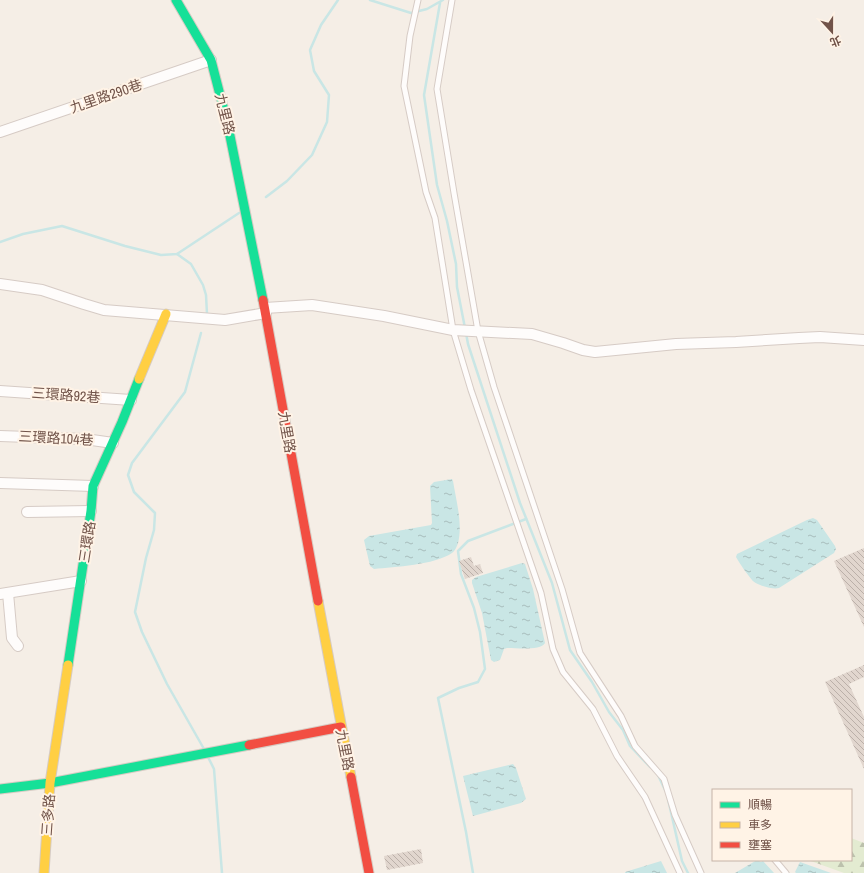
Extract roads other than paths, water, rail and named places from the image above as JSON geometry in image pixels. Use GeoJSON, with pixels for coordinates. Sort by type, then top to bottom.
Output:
{"type":"FeatureCollection","features":[{"type":"Feature","properties":{"kind":"street","name":"九里路"},"geometry":{"type":"LineString","coordinates":[[176,0],[212,60],[228,126],[255,254],[340,727],[369,873]]}},
{"type":"Feature","properties":{"kind":"street","name":"九里路290巷"},"geometry":{"type":"LineString","coordinates":[[0,132],[212,60]]}},
{"type":"Feature","properties":{"kind":"street"},"geometry":{"type":"LineString","coordinates":[[0,284],[42,290],[104,310],[225,320],[265,311],[312,305],[391,317],[453,330],[532,334],[583,350],[595,352],[676,344],[742,342],[820,337],[864,340]]}},
{"type":"Feature","properties":{"kind":"street","name":"三環路"},"geometry":{"type":"LineString","coordinates":[[50,783],[92,510],[93,486],[113,443],[166,314]]}},
{"type":"Feature","properties":{"kind":"street","name":"三環路92巷"},"geometry":{"type":"LineString","coordinates":[[0,391],[131,400]]}},
{"type":"Feature","properties":{"kind":"street","name":"三環路104巷"},"geometry":{"type":"LineString","coordinates":[[0,436],[85,439],[113,443]]}},
{"type":"Feature","properties":{"kind":"street"},"geometry":{"type":"LineString","coordinates":[[0,483],[93,486]]}},
{"type":"Feature","properties":{"kind":"street"},"geometry":{"type":"LineString","coordinates":[[27,512],[92,510]]}},
{"type":"Feature","properties":{"kind":"street"},"geometry":{"type":"LineString","coordinates":[[18,646],[12,638],[4,594],[81,581]]}},
{"type":"Feature","properties":{"kind":"street"},"geometry":{"type":"LineString","coordinates":[[50,783],[340,727]]}},
{"type":"Feature","properties":{"kind":"street","name":"三多路"},"geometry":{"type":"LineString","coordinates":[[0,790],[50,783],[44,873]]}},
{"type":"Feature","properties":{"kind":"lane"},"geometry":{"type":"LineString","coordinates":[[418,0],[410,36],[404,86],[426,192],[435,218],[453,330],[471,390],[541,593],[554,649],[563,672],[593,709],[617,756],[645,797],[680,873]]}},
{"type":"Feature","properties":{"kind":"lane"},"geometry":{"type":"LineString","coordinates":[[452,0],[437,89],[478,331],[494,387],[562,589],[580,654],[622,716],[635,746],[664,779],[675,815],[701,873]]}},
{"type":"Feature","properties":{"kind":"lane"},"geometry":{"type":"LineString","coordinates":[[776,861],[786,873]]}},
{"type":"Feature","properties":{"kind":"water"},"geometry":{"type":"Polygon","coordinates":[[[452,479],[460,528],[458,543],[453,552],[435,560],[414,565],[374,569],[370,566],[364,540],[369,536],[431,525],[430,486],[434,482],[452,479]]]}},
{"type":"Feature","properties":{"kind":"water"},"geometry":{"type":"Polygon","coordinates":[[[813,518],[817,520],[835,546],[836,549],[834,553],[779,588],[765,587],[754,582],[736,557],[737,554],[813,518]]]}},
{"type":"Feature","properties":{"kind":"water"},"geometry":{"type":"Polygon","coordinates":[[[522,563],[525,564],[533,589],[545,643],[543,646],[534,648],[504,649],[500,660],[494,662],[491,660],[482,613],[472,580],[476,577],[522,563]]]}},
{"type":"Feature","properties":{"kind":"water"},"geometry":{"type":"Polygon","coordinates":[[[513,764],[516,768],[526,799],[521,803],[473,816],[463,776],[513,764]]]}},
{"type":"Feature","properties":{"kind":"water"},"geometry":{"type":"Polygon","coordinates":[[[661,861],[667,873],[625,873],[625,872],[661,861]]]}},
{"type":"Feature","properties":{"kind":"water"},"geometry":{"type":"Polygon","coordinates":[[[755,861],[763,861],[774,873],[735,873],[755,861]]]}},
{"type":"Feature","properties":{"kind":"water"},"geometry":{"type":"Polygon","coordinates":[[[800,862],[831,873],[796,873],[795,872],[800,862]]]}},
{"type":"Feature","properties":{"kind":"waterway"},"geometry":{"type":"LineString","coordinates":[[266,197],[287,181],[312,155],[327,122],[329,95],[314,71],[310,50],[321,25],[338,0]]}},
{"type":"Feature","properties":{"kind":"waterway"},"geometry":{"type":"LineString","coordinates":[[370,0],[411,13],[427,9],[443,0]]}},
{"type":"Feature","properties":{"kind":"waterway"},"geometry":{"type":"LineString","coordinates":[[440,3],[424,95],[437,185],[447,221],[456,264],[457,287],[465,328]]}},
{"type":"Feature","properties":{"kind":"waterway"},"geometry":{"type":"LineString","coordinates":[[0,242],[23,234],[62,226],[125,246],[161,255],[177,254],[239,213]]}},
{"type":"Feature","properties":{"kind":"waterway"},"geometry":{"type":"LineString","coordinates":[[177,254],[191,264],[203,285],[206,295],[207,314]]}},
{"type":"Feature","properties":{"kind":"waterway"},"geometry":{"type":"LineString","coordinates":[[201,333],[185,392],[132,463],[128,475],[134,492],[155,513],[154,530],[146,558],[135,612],[142,632],[167,684],[204,749]]}},
{"type":"Feature","properties":{"kind":"waterway"},"geometry":{"type":"LineString","coordinates":[[466,333],[468,344],[520,503],[552,583],[570,650],[592,682],[609,712],[623,730],[630,746],[650,767]]}},
{"type":"Feature","properties":{"kind":"waterway"},"geometry":{"type":"LineString","coordinates":[[473,873],[438,698],[459,688],[478,682],[485,669],[480,632],[474,608],[461,574],[458,551],[468,541],[526,519]]}},
{"type":"Feature","properties":{"kind":"waterway"},"geometry":{"type":"LineString","coordinates":[[208,757],[214,769],[222,873]]}},
{"type":"Feature","properties":{"kind":"waterway"},"geometry":{"type":"LineString","coordinates":[[658,775],[665,790]]}},
{"type":"Feature","properties":{"kind":"waterway"},"geometry":{"type":"LineString","coordinates":[[668,799],[682,861],[688,873]]}}]}
